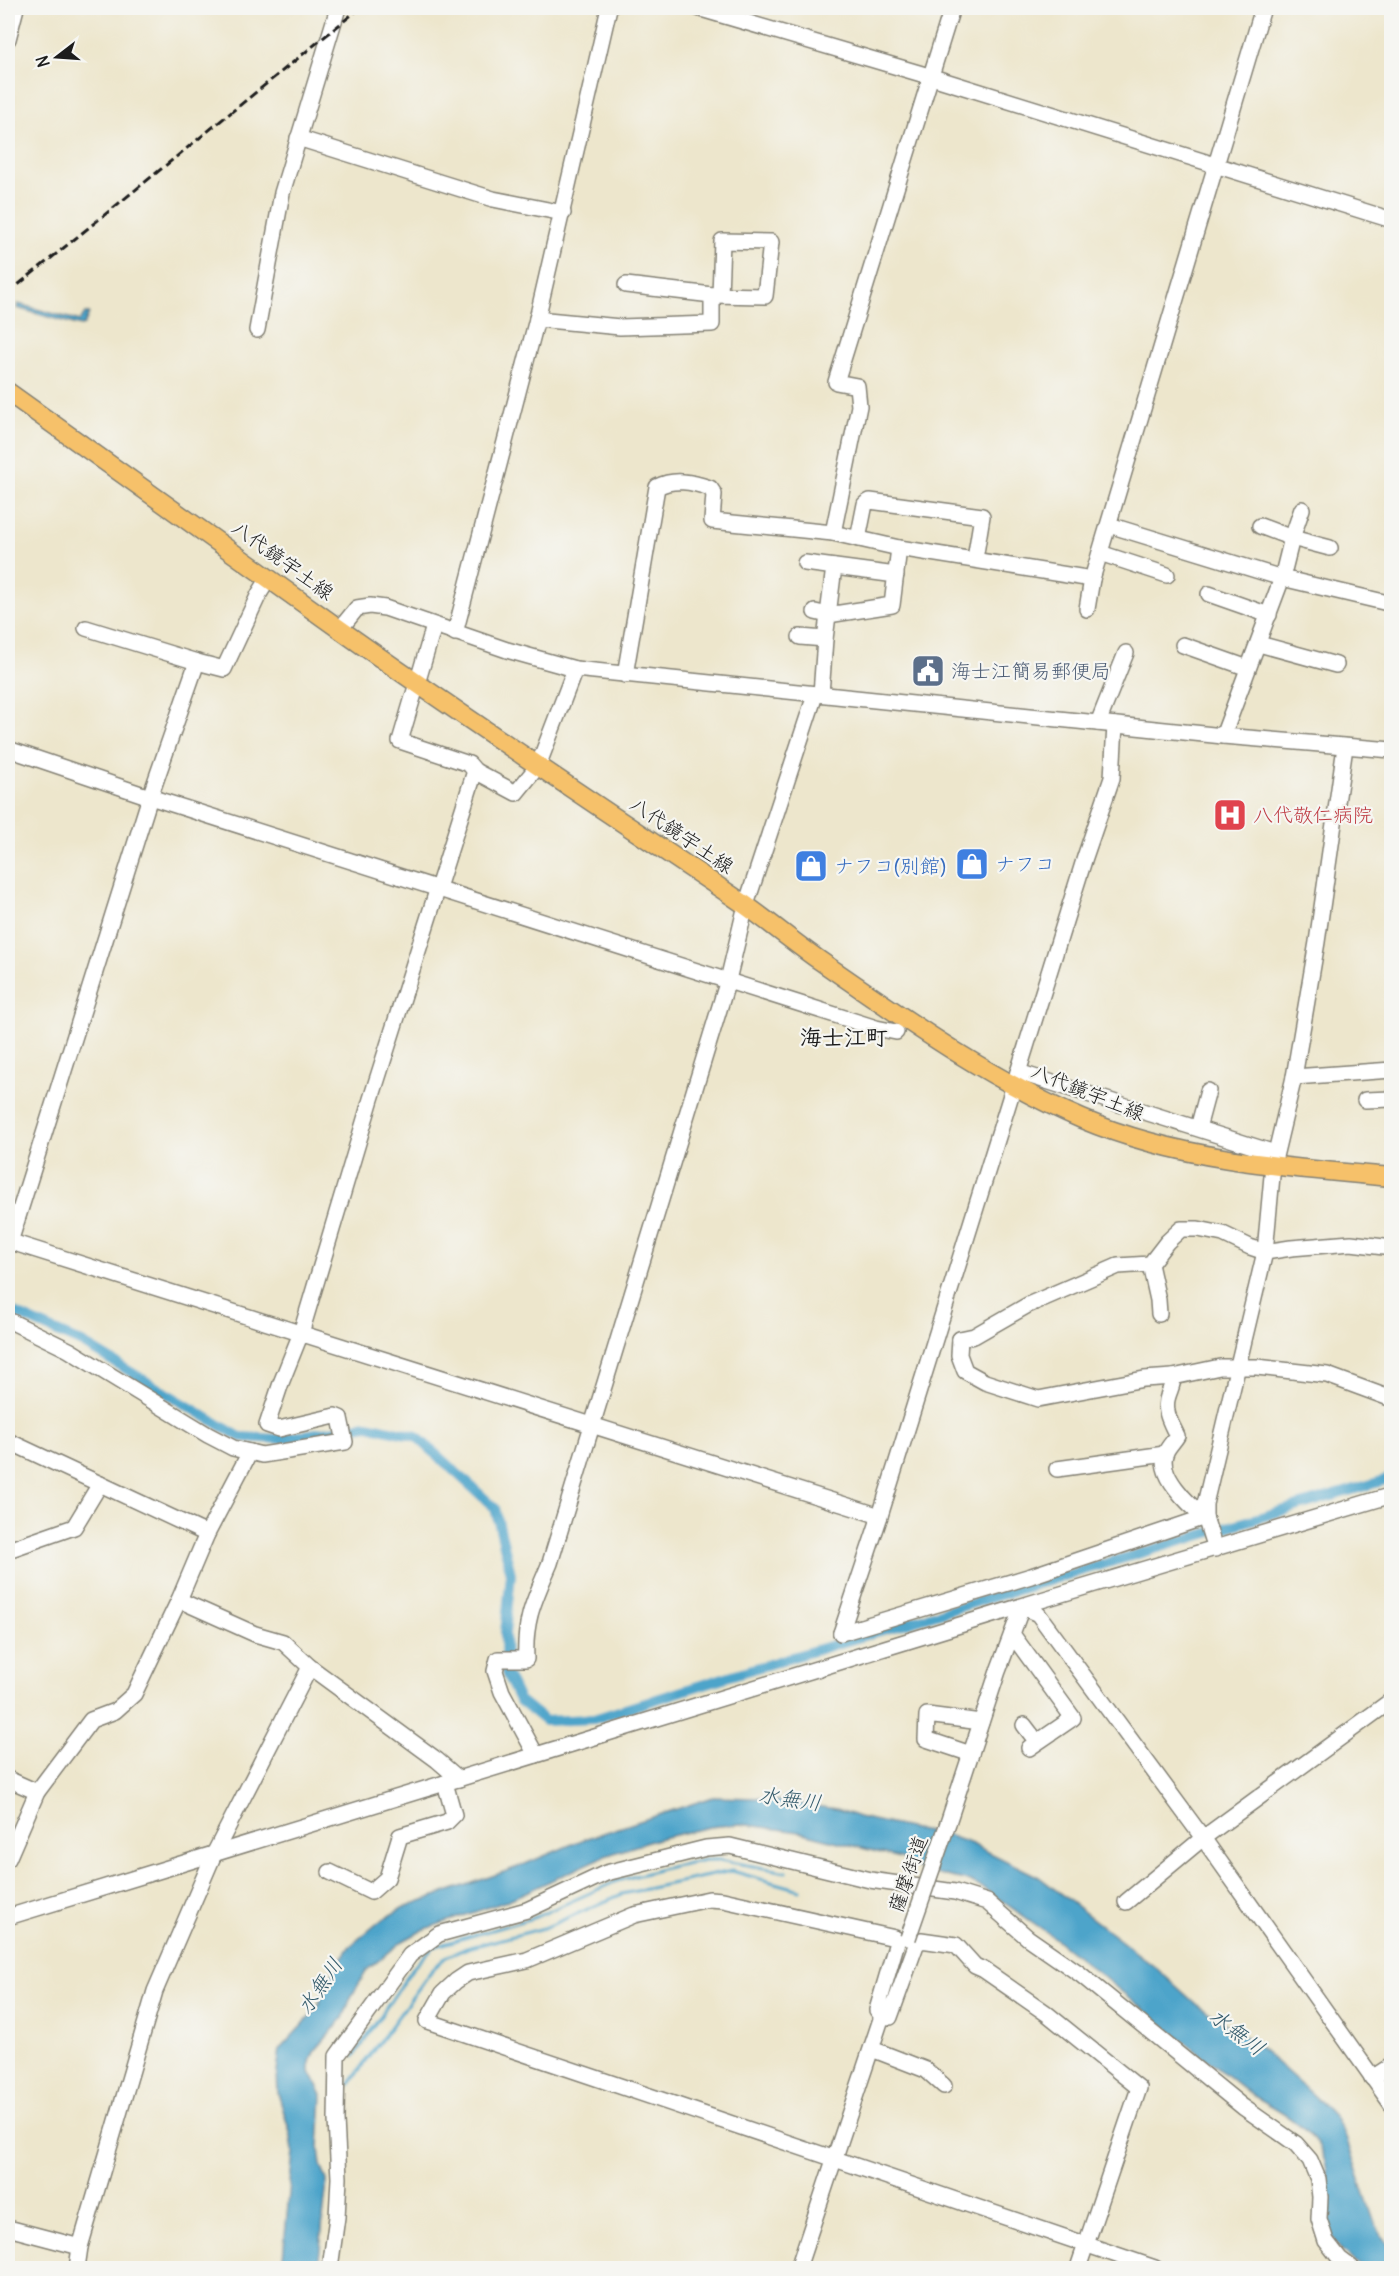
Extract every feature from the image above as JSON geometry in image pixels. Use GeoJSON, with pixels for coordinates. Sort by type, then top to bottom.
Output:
{"type":"FeatureCollection","features":[{"type":"Feature","properties":{"kind":"main road","name":"八代鏡宇土線"},"geometry":{"type":"LineString","coordinates":[[8,393],[340,629],[537,766],[746,906],[925,1034],[1016,1079],[1084,1120],[1170,1149],[1274,1159],[1392,1177]]}},
{"type":"Feature","properties":{"kind":"street"},"geometry":{"type":"LineString","coordinates":[[8,39],[16,8]]}},
{"type":"Feature","properties":{"kind":"street"},"geometry":{"type":"LineString","coordinates":[[257,330],[282,193],[338,8]]}},
{"type":"Feature","properties":{"kind":"street"},"geometry":{"type":"LineString","coordinates":[[455,633],[537,319],[609,8]]}},
{"type":"Feature","properties":{"kind":"street"},"geometry":{"type":"LineString","coordinates":[[698,8],[1392,220]]}},
{"type":"Feature","properties":{"kind":"street"},"geometry":{"type":"LineString","coordinates":[[833,533],[859,406],[857,386],[836,382],[952,8]]}},
{"type":"Feature","properties":{"kind":"street"},"geometry":{"type":"LineString","coordinates":[[1087,609],[1092,579],[1263,8]]}},
{"type":"Feature","properties":{"kind":"street"},"geometry":{"type":"LineString","coordinates":[[298,138],[493,199],[563,213]]}},
{"type":"Feature","properties":{"kind":"street"},"geometry":{"type":"LineString","coordinates":[[537,319],[620,327],[712,324],[716,295],[722,241],[771,242],[765,296],[716,295],[626,285]]}},
{"type":"Feature","properties":{"kind":"street"},"geometry":{"type":"LineString","coordinates":[[626,675],[657,487],[674,481],[710,488],[714,494],[712,521],[833,533],[899,548],[1092,579]]}},
{"type":"Feature","properties":{"kind":"street"},"geometry":{"type":"LineString","coordinates":[[858,539],[865,504],[870,501],[982,516],[975,559]]}},
{"type":"Feature","properties":{"kind":"street"},"geometry":{"type":"LineString","coordinates":[[1223,736],[1282,578],[1302,509]]}},
{"type":"Feature","properties":{"kind":"street"},"geometry":{"type":"LineString","coordinates":[[1109,525],[1282,578],[1392,604]]}},
{"type":"Feature","properties":{"kind":"street"},"geometry":{"type":"LineString","coordinates":[[1260,526],[1292,538],[1330,548]]}},
{"type":"Feature","properties":{"kind":"street"},"geometry":{"type":"LineString","coordinates":[[821,614],[892,605],[899,548]]}},
{"type":"Feature","properties":{"kind":"street"},"geometry":{"type":"LineString","coordinates":[[1100,553],[1167,575]]}},
{"type":"Feature","properties":{"kind":"street"},"geometry":{"type":"LineString","coordinates":[[805,563],[896,575]]}},
{"type":"Feature","properties":{"kind":"street"},"geometry":{"type":"LineString","coordinates":[[536,1755],[502,1692],[495,1671],[498,1659],[526,1659],[525,1632],[529,1615],[550,1563],[728,980],[746,906],[818,695],[825,639],[821,614],[834,567]]}},
{"type":"Feature","properties":{"kind":"street"},"geometry":{"type":"LineString","coordinates":[[86,628],[224,669],[259,594],[270,578]]}},
{"type":"Feature","properties":{"kind":"street"},"geometry":{"type":"LineString","coordinates":[[1209,594],[1269,615]]}},
{"type":"Feature","properties":{"kind":"street"},"geometry":{"type":"LineString","coordinates":[[340,629],[357,608],[370,606],[385,608],[455,633],[574,669],[1223,736],[1392,750]]}},
{"type":"Feature","properties":{"kind":"street"},"geometry":{"type":"LineString","coordinates":[[435,626],[400,741],[469,764],[475,771],[516,793],[537,766],[574,669]]}},
{"type":"Feature","properties":{"kind":"street"},"geometry":{"type":"LineString","coordinates":[[800,637],[825,639]]}},
{"type":"Feature","properties":{"kind":"street"},"geometry":{"type":"LineString","coordinates":[[1259,644],[1336,665]]}},
{"type":"Feature","properties":{"kind":"street"},"geometry":{"type":"LineString","coordinates":[[1183,645],[1248,668]]}},
{"type":"Feature","properties":{"kind":"street"},"geometry":{"type":"LineString","coordinates":[[1098,723],[1126,653]]}},
{"type":"Feature","properties":{"kind":"street"},"geometry":{"type":"LineString","coordinates":[[197,662],[150,797],[9,1242],[880,1516]]}},
{"type":"Feature","properties":{"kind":"street"},"geometry":{"type":"LineString","coordinates":[[1114,724],[1112,778],[1085,857],[880,1516],[841,1633],[1031,1576],[1205,1517]]}},
{"type":"Feature","properties":{"kind":"street"},"geometry":{"type":"LineString","coordinates":[[1215,1549],[1205,1517],[1205,1504],[1265,1252],[1274,1159],[1294,1077],[1317,942],[1345,747]]}},
{"type":"Feature","properties":{"kind":"street"},"geometry":{"type":"LineString","coordinates":[[8,749],[150,797],[896,1032]]}},
{"type":"Feature","properties":{"kind":"street"},"geometry":{"type":"LineString","coordinates":[[8,1320],[69,1350],[233,1448],[262,1455],[345,1442],[340,1418],[334,1416],[279,1429],[267,1425],[301,1333],[371,1099],[475,771]]}},
{"type":"Feature","properties":{"kind":"street"},"geometry":{"type":"LineString","coordinates":[[862,1023],[879,1000]]}},
{"type":"Feature","properties":{"kind":"street"},"geometry":{"type":"LineString","coordinates":[[1294,1077],[1392,1070]]}},
{"type":"Feature","properties":{"kind":"street"},"geometry":{"type":"LineString","coordinates":[[1016,1079],[1198,1128],[1274,1159]]}},
{"type":"Feature","properties":{"kind":"street"},"geometry":{"type":"LineString","coordinates":[[1198,1128],[1208,1091]]}},
{"type":"Feature","properties":{"kind":"street"},"geometry":{"type":"LineString","coordinates":[[1365,1100],[1392,1099]]}},
{"type":"Feature","properties":{"kind":"street"},"geometry":{"type":"LineString","coordinates":[[940,1324],[960,1339],[974,1336],[1028,1305],[1118,1266],[1150,1264],[1167,1242],[1181,1229],[1198,1229],[1223,1234],[1265,1252],[1351,1243],[1392,1248]]}},
{"type":"Feature","properties":{"kind":"street"},"geometry":{"type":"LineString","coordinates":[[1150,1264],[1159,1314]]}},
{"type":"Feature","properties":{"kind":"street"},"geometry":{"type":"LineString","coordinates":[[960,1339],[959,1355],[965,1371],[986,1382],[1038,1399],[1144,1379],[1173,1377],[1220,1366],[1257,1367],[1327,1375],[1392,1399]]}},
{"type":"Feature","properties":{"kind":"street"},"geometry":{"type":"LineString","coordinates":[[1173,1377],[1173,1386],[1166,1405],[1167,1417],[1177,1437],[1165,1454],[1166,1474],[1190,1506],[1205,1517]]}},
{"type":"Feature","properties":{"kind":"street"},"geometry":{"type":"LineString","coordinates":[[8,1441],[207,1534]]}},
{"type":"Feature","properties":{"kind":"street"},"geometry":{"type":"LineString","coordinates":[[8,1859],[37,1792],[91,1720],[116,1711],[134,1694],[179,1600],[207,1534],[250,1452]]}},
{"type":"Feature","properties":{"kind":"street"},"geometry":{"type":"LineString","coordinates":[[1057,1469],[1165,1454]]}},
{"type":"Feature","properties":{"kind":"street"},"geometry":{"type":"LineString","coordinates":[[8,1550],[74,1527],[100,1484]]}},
{"type":"Feature","properties":{"kind":"street"},"geometry":{"type":"LineString","coordinates":[[8,1917],[1391,1496]]}},
{"type":"Feature","properties":{"kind":"street"},"geometry":{"type":"LineString","coordinates":[[179,1600],[255,1634],[283,1642],[310,1667],[437,1760],[452,1781],[454,1815],[447,1822],[400,1836],[387,1878],[371,1892],[330,1872]]}},
{"type":"Feature","properties":{"kind":"street"},"geometry":{"type":"LineString","coordinates":[[1022,1607],[1038,1614],[1203,1838],[1392,2105]]}},
{"type":"Feature","properties":{"kind":"street","name":"薩摩街道"},"geometry":{"type":"LineString","coordinates":[[882,2016],[1022,1607]]}},
{"type":"Feature","properties":{"kind":"street"},"geometry":{"type":"LineString","coordinates":[[1012,1634],[1073,1718],[1033,1745],[1024,1725]]}},
{"type":"Feature","properties":{"kind":"street"},"geometry":{"type":"LineString","coordinates":[[76,2268],[80,2247],[155,1991],[214,1854],[310,1667]]}},
{"type":"Feature","properties":{"kind":"street"},"geometry":{"type":"LineString","coordinates":[[1126,1902],[1203,1838],[1392,1700]]}},
{"type":"Feature","properties":{"kind":"street"},"geometry":{"type":"LineString","coordinates":[[971,1754],[926,1738],[927,1715],[981,1722]]}},
{"type":"Feature","properties":{"kind":"street"},"geometry":{"type":"LineString","coordinates":[[8,1779],[37,1792]]}},
{"type":"Feature","properties":{"kind":"street"},"geometry":{"type":"LineString","coordinates":[[330,2268],[337,2217],[339,2178],[336,2120],[337,2056],[410,1955],[439,1934],[527,1910],[606,1873],[706,1848],[730,1846],[870,1880],[955,1892],[987,1902],[1028,1938],[1080,1974],[1243,2107],[1296,2144],[1310,2160],[1318,2179],[1319,2219],[1326,2241],[1340,2259],[1352,2268]]}},
{"type":"Feature","properties":{"kind":"street"},"geometry":{"type":"LineString","coordinates":[[1078,2268],[1086,2245],[1139,2088],[1046,2013],[975,1966],[956,1945],[921,1940],[916,1945],[890,2017],[882,2016],[876,2010],[897,1942],[895,1938],[710,1899],[634,1915],[527,1960],[468,1973],[443,1993],[427,2021],[836,2158],[1086,2245],[1155,2268]]}},
{"type":"Feature","properties":{"kind":"street"},"geometry":{"type":"LineString","coordinates":[[798,2268],[882,2016]]}},
{"type":"Feature","properties":{"kind":"street"},"geometry":{"type":"LineString","coordinates":[[872,2049],[926,2070],[944,2086]]}},
{"type":"Feature","properties":{"kind":"street"},"geometry":{"type":"LineString","coordinates":[[1372,2078],[1392,2065]]}},
{"type":"Feature","properties":{"kind":"street"},"geometry":{"type":"LineString","coordinates":[[8,2228],[80,2247]]}},
{"type":"Feature","properties":{"kind":"water"},"geometry":{"type":"Polygon","coordinates":[[[18,304],[80,321],[85,313],[89,313],[84,325],[81,326],[17,308],[18,304]]]}},
{"type":"Feature","properties":{"kind":"water","name":"水無川"},"geometry":{"type":"Polygon","coordinates":[[[713,1797],[756,1798],[837,1809],[859,1817],[941,1833],[972,1844],[1039,1877],[1156,1968],[1197,2005],[1256,2044],[1335,2117],[1346,2138],[1375,2224],[1391,2251],[1391,2268],[1367,2269],[1362,2267],[1336,2243],[1327,2219],[1327,2168],[1318,2145],[1303,2128],[1254,2097],[1048,1933],[983,1888],[965,1880],[923,1871],[904,1859],[800,1832],[740,1824],[710,1827],[657,1839],[605,1856],[504,1902],[425,1929],[403,1941],[367,1970],[351,1997],[343,2018],[314,2052],[310,2062],[310,2072],[322,2095],[319,2148],[321,2166],[327,2180],[318,2268],[282,2268],[293,2151],[291,2136],[278,2093],[277,2072],[280,2049],[317,2009],[327,1980],[349,1947],[380,1921],[404,1907],[518,1867],[582,1840],[713,1797]]]}},
{"type":"Feature","properties":{"kind":"waterway"},"geometry":{"type":"LineString","coordinates":[[8,1310],[82,1343],[240,1437],[280,1439],[367,1425],[416,1436],[495,1508],[511,1574],[505,1633],[506,1673],[519,1700],[545,1721],[594,1719],[739,1673],[1392,1478]]}},
{"type":"Feature","properties":{"kind":"waterway"},"geometry":{"type":"LineString","coordinates":[[354,2056],[412,1969],[433,1947],[536,1917],[617,1881],[669,1867],[705,1860],[719,1860],[787,1872]]}},
{"type":"Feature","properties":{"kind":"waterway"},"geometry":{"type":"LineString","coordinates":[[349,2084],[432,1970],[446,1957],[467,1948],[544,1928],[622,1894],[732,1871],[800,1890]]}},
{"type":"Feature","properties":{"kind":"railway"},"geometry":{"type":"LineString","coordinates":[[8,293],[360,8]]}},
{"type":"Feature","properties":{"kind":"place","name":"海士江簡易郵便局"},"geometry":{"type":"Point","coordinates":[928,671]}},
{"type":"Feature","properties":{"kind":"place","name":"八代敬仁病院"},"geometry":{"type":"Point","coordinates":[1230,815]}},
{"type":"Feature","properties":{"kind":"place","name":"ナフコ"},"geometry":{"type":"Point","coordinates":[972,864]}},
{"type":"Feature","properties":{"kind":"place","name":"ナフコ(別館)"},"geometry":{"type":"Point","coordinates":[811,866]}},
{"type":"Feature","properties":{"kind":"district","name":"海士江町"},"geometry":{"type":"Point","coordinates":[844,1037]}}]}
